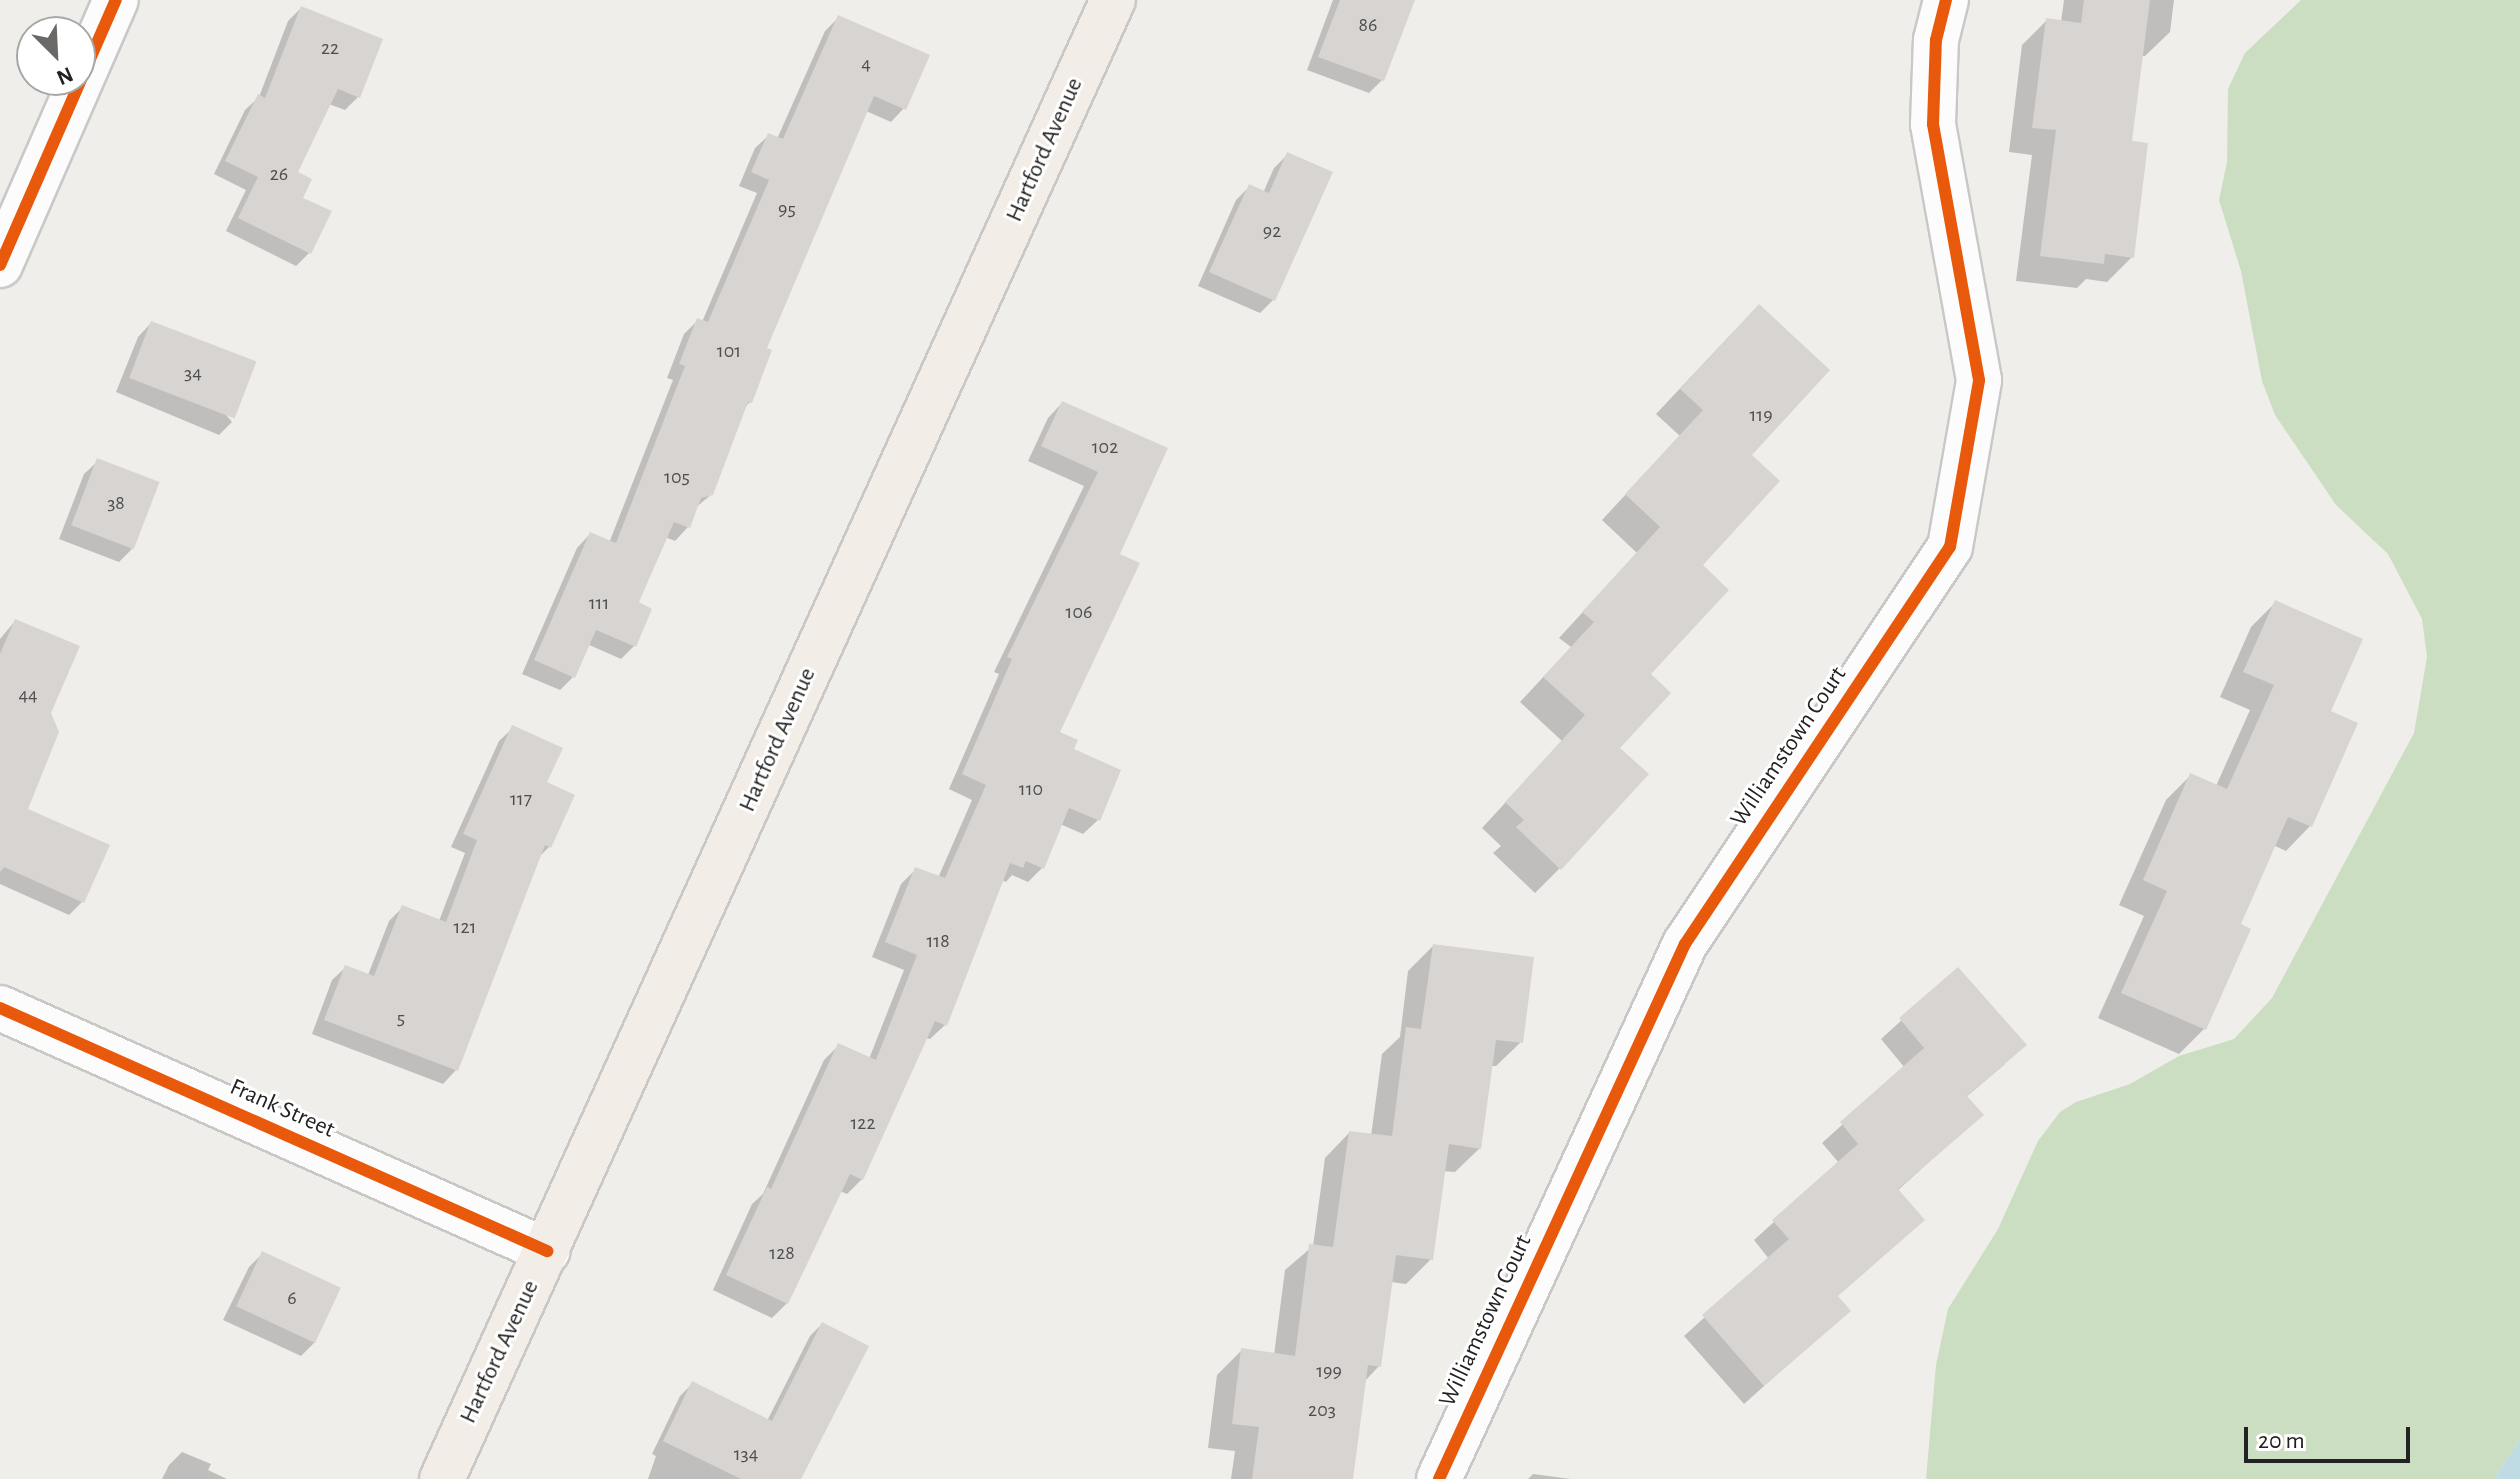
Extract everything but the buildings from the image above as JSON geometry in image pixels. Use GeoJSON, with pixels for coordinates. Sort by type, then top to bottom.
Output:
{"type":"FeatureCollection","features":[{"type":"Feature","properties":{"kind":"main road","name":"Hartford Avenue"},"geometry":{"type":"LineString","coordinates":[[442,1479],[1113,0]]}},
{"type":"Feature","properties":{"kind":"street"},"geometry":{"type":"LineString","coordinates":[[0,265],[116,0]]}},
{"type":"Feature","properties":{"kind":"street","name":"Williamstown Court"},"geometry":{"type":"LineString","coordinates":[[1439,1479],[1685,944],[1950,547],[1979,380],[1933,124],[1936,40],[1946,0]]}},
{"type":"Feature","properties":{"kind":"street","name":"Frank Street"},"geometry":{"type":"LineString","coordinates":[[0,1008],[547,1251]]}},
{"type":"Feature","properties":{"kind":"green space"},"geometry":{"type":"Polygon","coordinates":[[[2301,0],[2520,0],[2520,1439],[2494,1479],[1926,1479],[1936,1365],[1948,1309],[1998,1229],[2038,1141],[2060,1112],[2076,1102],[2130,1084],[2179,1056],[2234,1039],[2272,998],[2414,733],[2427,657],[2422,619],[2388,554],[2336,505],[2275,415],[2262,381],[2241,271],[2219,200],[2227,162],[2228,89],[2245,53],[2301,0]]]}},
{"type":"Feature","properties":{"kind":"water"},"geometry":{"type":"Polygon","coordinates":[[[2520,1439],[2520,1479],[2494,1479],[2520,1439]]]}},
{"type":"Feature","properties":{"kind":"cycle path"},"geometry":{"type":"LineString","coordinates":[[0,265],[116,0]]}},
{"type":"Feature","properties":{"kind":"cycle path"},"geometry":{"type":"LineString","coordinates":[[1439,1479],[1685,944],[1950,547],[1979,380],[1933,124],[1936,40],[1946,0]]}},
{"type":"Feature","properties":{"kind":"cycle path"},"geometry":{"type":"LineString","coordinates":[[0,1008],[547,1251]]}}]}
